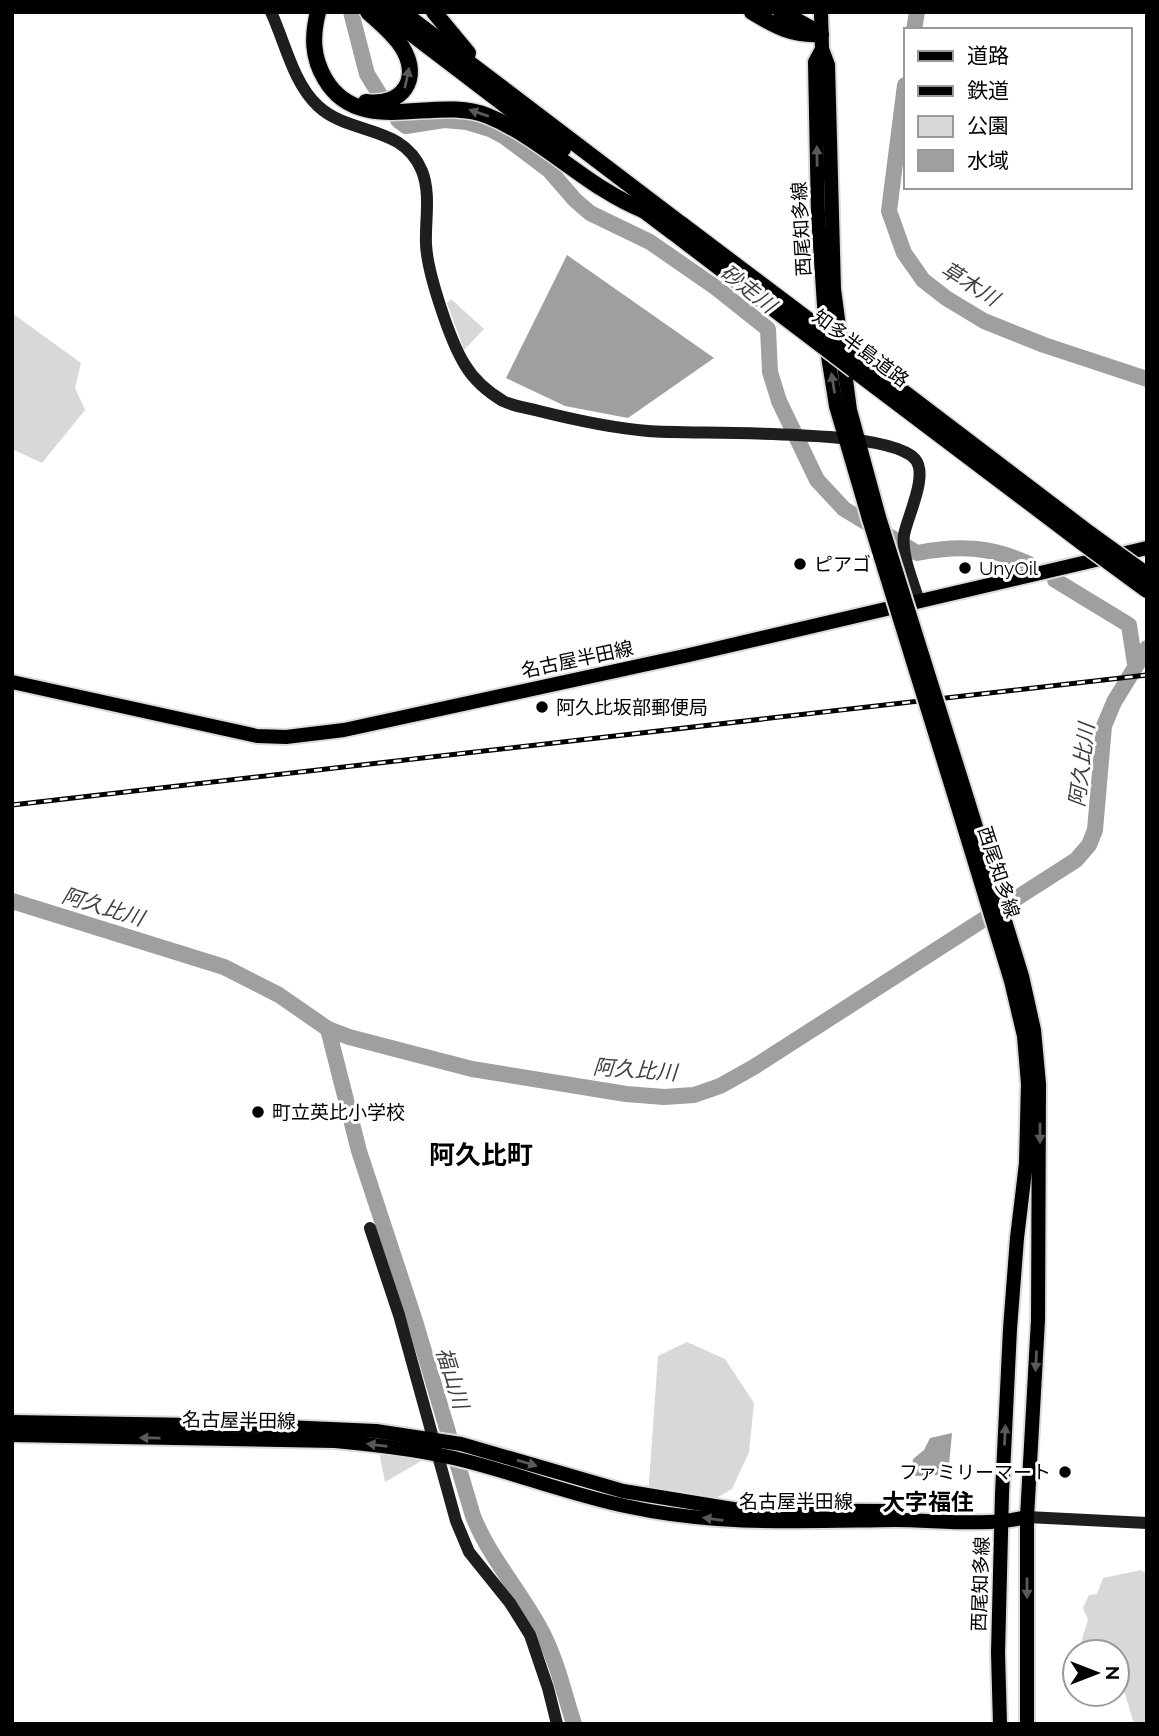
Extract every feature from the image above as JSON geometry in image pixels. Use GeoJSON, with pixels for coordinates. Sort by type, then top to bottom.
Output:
{"type":"FeatureCollection","features":[{"type":"Feature","properties":{"kind":"highway"},"geometry":{"type":"LineString","coordinates":[[318,12],[313,42],[320,63],[332,90],[359,108],[391,113],[451,108],[485,114],[513,127],[617,199],[643,210]]}},
{"type":"Feature","properties":{"kind":"highway"},"geometry":{"type":"LineString","coordinates":[[327,12],[321,36],[320,63],[338,86],[358,99],[376,103],[391,101],[401,95],[410,77],[407,56],[390,32],[368,12]]}},
{"type":"Feature","properties":{"kind":"highway","name":"知多半島道路"},"geometry":{"type":"LineString","coordinates":[[383,12],[643,210],[678,229]]}},
{"type":"Feature","properties":{"kind":"highway","name":"知多半島道路"},"geometry":{"type":"LineString","coordinates":[[402,12],[597,159],[678,229],[1087,538],[1147,590]]}},
{"type":"Feature","properties":{"kind":"highway"},"geometry":{"type":"LineString","coordinates":[[433,12],[475,59],[593,148],[597,159]]}},
{"type":"Feature","properties":{"kind":"highway"},"geometry":{"type":"LineString","coordinates":[[752,12],[784,31],[821,41]]}},
{"type":"Feature","properties":{"kind":"highway"},"geometry":{"type":"LineString","coordinates":[[785,15],[807,18],[812,12]]}},
{"type":"Feature","properties":{"kind":"highway"},"geometry":{"type":"LineString","coordinates":[[785,15],[821,41]]}},
{"type":"Feature","properties":{"kind":"highway","name":"知多半島道路"},"geometry":{"type":"LineString","coordinates":[[1087,538],[1147,575]]}},
{"type":"Feature","properties":{"kind":"main road","name":"西尾知多線"},"geometry":{"type":"LineString","coordinates":[[821,12],[821,41],[828,65],[834,289],[850,410],[851,441],[1001,925],[1022,976],[1034,1030],[1040,1084],[1038,1320],[1027,1517],[1027,1724]]}},
{"type":"Feature","properties":{"kind":"main road","name":"名古屋半田線"},"geometry":{"type":"LineString","coordinates":[[13,686],[229,731],[276,737],[314,735],[919,602],[1147,548]]}},
{"type":"Feature","properties":{"kind":"main road","name":"西尾知多線"},"geometry":{"type":"LineString","coordinates":[[1000,1724],[998,1653],[1010,1329],[1017,1238],[1027,1163],[1028,1084],[1024,1036],[1001,925]]}},
{"type":"Feature","properties":{"kind":"main road","name":"名古屋半田線"},"geometry":{"type":"LineString","coordinates":[[12,1422],[336,1427],[437,1439],[623,1491],[739,1510],[883,1511],[1002,1519]]}},
{"type":"Feature","properties":{"kind":"main road","name":"名古屋半田線"},"geometry":{"type":"LineString","coordinates":[[12,1435],[377,1444],[464,1460],[630,1507],[720,1521],[1027,1517]]}},
{"type":"Feature","properties":{"kind":"street"},"geometry":{"type":"LineString","coordinates":[[271,12],[298,78],[311,99],[324,112],[343,123],[392,137],[406,147],[418,163],[426,184],[426,254],[432,278],[460,356],[475,379],[505,402],[616,428],[701,434],[785,434],[851,441],[903,451],[915,459],[920,469],[903,538],[919,602]]}},
{"type":"Feature","properties":{"kind":"street"},"geometry":{"type":"LineString","coordinates":[[370,1228],[442,1456],[456,1521],[469,1552],[510,1603],[530,1635],[557,1724]]}},
{"type":"Feature","properties":{"kind":"street"},"geometry":{"type":"LineString","coordinates":[[1027,1517],[1147,1523]]}},
{"type":"Feature","properties":{"kind":"green space"},"geometry":{"type":"Polygon","coordinates":[[[451,299],[484,329],[464,350],[447,303],[451,299]]]}},
{"type":"Feature","properties":{"kind":"green space"},"geometry":{"type":"Polygon","coordinates":[[[12,313],[81,363],[75,388],[85,410],[42,463],[12,449],[12,313]]]}},
{"type":"Feature","properties":{"kind":"green space"},"geometry":{"type":"Polygon","coordinates":[[[687,1342],[725,1359],[754,1403],[749,1452],[732,1489],[693,1511],[665,1508],[648,1496],[658,1356],[687,1342]]]}},
{"type":"Feature","properties":{"kind":"green space"},"geometry":{"type":"Polygon","coordinates":[[[379,1452],[423,1460],[385,1482],[379,1452]]]}},
{"type":"Feature","properties":{"kind":"green space"},"geometry":{"type":"Polygon","coordinates":[[[1141,1570],[1147,1574],[1147,1724],[1134,1724],[1129,1708],[1131,1638],[1082,1638],[1088,1620],[1083,1608],[1089,1595],[1097,1594],[1103,1578],[1141,1570]]]}},
{"type":"Feature","properties":{"kind":"water"},"geometry":{"type":"Polygon","coordinates":[[[567,255],[714,358],[628,418],[565,406],[506,378],[567,255]]]}},
{"type":"Feature","properties":{"kind":"water"},"geometry":{"type":"Polygon","coordinates":[[[952,1433],[948,1475],[915,1476],[912,1469],[913,1459],[924,1450],[930,1438],[952,1433]]]}},
{"type":"Feature","properties":{"kind":"waterway","name":"砂走川"},"geometry":{"type":"LineString","coordinates":[[351,12],[367,74],[380,95]]}},
{"type":"Feature","properties":{"kind":"waterway","name":"草木川"},"geometry":{"type":"LineString","coordinates":[[914,28],[917,12]]}},
{"type":"Feature","properties":{"kind":"waterway","name":"草木川"},"geometry":{"type":"LineString","coordinates":[[904,93],[889,211],[904,253],[923,280],[946,298],[984,321],[1044,345],[1147,379]]}},
{"type":"Feature","properties":{"kind":"waterway","name":"砂走川"},"geometry":{"type":"LineString","coordinates":[[398,120],[406,126],[444,120],[467,122],[505,137],[549,170],[590,213],[650,242],[715,287],[768,329],[770,372],[779,401],[817,480],[844,509],[917,553],[960,548],[988,550],[1029,564]]}},
{"type":"Feature","properties":{"kind":"waterway","name":"砂走川"},"geometry":{"type":"LineString","coordinates":[[1055,580],[1129,625],[1135,664]]}},
{"type":"Feature","properties":{"kind":"waterway","name":"阿久比川"},"geometry":{"type":"LineString","coordinates":[[12,901],[224,967],[279,995],[328,1029],[349,1037],[472,1069],[626,1094],[664,1097],[694,1095],[720,1086],[754,1067],[1076,860],[1089,845],[1095,830],[1104,726],[1114,702],[1147,648]]}},
{"type":"Feature","properties":{"kind":"waterway","name":"福山川"},"geometry":{"type":"LineString","coordinates":[[328,1029],[359,1151],[415,1321],[473,1516],[488,1546],[542,1632],[574,1724]]}},
{"type":"Feature","properties":{"kind":"railway"},"geometry":{"type":"LineString","coordinates":[[12,805],[1147,675]]}},
{"type":"Feature","properties":{"kind":"place","name":"ピアゴ"},"geometry":{"type":"Point","coordinates":[800,564]}},
{"type":"Feature","properties":{"kind":"place","name":"UnyOil"},"geometry":{"type":"Point","coordinates":[965,568]}},
{"type":"Feature","properties":{"kind":"place","name":"阿久比坂部郵便局"},"geometry":{"type":"Point","coordinates":[542,707]}},
{"type":"Feature","properties":{"kind":"place","name":"町立英比小学校"},"geometry":{"type":"Point","coordinates":[258,1112]}},
{"type":"Feature","properties":{"kind":"place","name":"ファミリーマート"},"geometry":{"type":"Point","coordinates":[1065,1472]}},
{"type":"Feature","properties":{"kind":"district","name":"阿久比町"},"geometry":{"type":"Point","coordinates":[481,1155]}},
{"type":"Feature","properties":{"kind":"district","name":"大字福住"},"geometry":{"type":"Point","coordinates":[928,1502]}}]}
